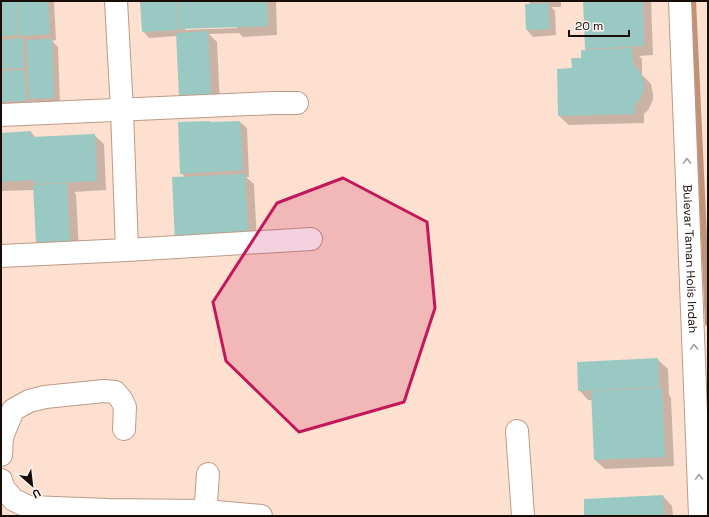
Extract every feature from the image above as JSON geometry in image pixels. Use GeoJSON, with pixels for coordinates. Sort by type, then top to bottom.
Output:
{"type":"FeatureCollection","features":[{"type":"Feature","properties":{"kind":"street"},"geometry":{"type":"LineString","coordinates":[[116,1],[127,250]]}},
{"type":"Feature","properties":{"kind":"street","name":"Bulevar Taman Holis Indah"},"geometry":{"type":"LineString","coordinates":[[680,1],[700,516]]}},
{"type":"Feature","properties":{"kind":"street"},"geometry":{"type":"LineString","coordinates":[[1,115],[297,103]]}},
{"type":"Feature","properties":{"kind":"street"},"geometry":{"type":"LineString","coordinates":[[1,256],[311,239]]}},
{"type":"Feature","properties":{"kind":"street"},"geometry":{"type":"LineString","coordinates":[[1,455],[2,437],[13,410],[29,400],[45,396],[104,391],[115,392],[121,398],[125,406],[124,429]]}},
{"type":"Feature","properties":{"kind":"street"},"geometry":{"type":"LineString","coordinates":[[517,432],[522,516]]}},
{"type":"Feature","properties":{"kind":"street"},"geometry":{"type":"LineString","coordinates":[[205,513],[208,474]]}},
{"type":"Feature","properties":{"kind":"street"},"geometry":{"type":"LineString","coordinates":[[1,480],[4,489],[14,500],[29,507],[108,513],[205,513],[261,516]]}},
{"type":"Feature","properties":{"kind":"highlighted area"},"geometry":{"type":"Polygon","coordinates":[[[343,178],[427,222],[435,308],[404,402],[299,432],[226,361],[213,302],[277,203],[343,178]]]}},
{"type":"Feature","properties":{"kind":"building"},"geometry":{"type":"Polygon","coordinates":[[[1,1],[16,1],[18,35],[1,36],[1,1]]]}},
{"type":"Feature","properties":{"kind":"building"},"geometry":{"type":"Polygon","coordinates":[[[17,1],[48,1],[50,34],[19,36],[17,1]]]}},
{"type":"Feature","properties":{"kind":"building"},"geometry":{"type":"Polygon","coordinates":[[[140,1],[177,1],[178,30],[142,32],[140,1]]]}},
{"type":"Feature","properties":{"kind":"building"},"geometry":{"type":"Polygon","coordinates":[[[178,1],[267,1],[268,26],[179,29],[178,1]]]}},
{"type":"Feature","properties":{"kind":"building"},"geometry":{"type":"Polygon","coordinates":[[[583,1],[643,1],[644,46],[585,49],[583,1]]]}},
{"type":"Feature","properties":{"kind":"building"},"geometry":{"type":"Polygon","coordinates":[[[548,3],[550,29],[526,30],[525,4],[548,3]]]}},
{"type":"Feature","properties":{"kind":"building"},"geometry":{"type":"Polygon","coordinates":[[[208,31],[211,96],[179,97],[176,33],[208,31]]]}},
{"type":"Feature","properties":{"kind":"building"},"geometry":{"type":"Polygon","coordinates":[[[23,38],[24,68],[1,69],[1,40],[23,38]]]}},
{"type":"Feature","properties":{"kind":"building"},"geometry":{"type":"Polygon","coordinates":[[[52,39],[54,98],[29,99],[26,40],[52,39]]]}},
{"type":"Feature","properties":{"kind":"building"},"geometry":{"type":"Polygon","coordinates":[[[632,48],[633,65],[641,73],[644,84],[644,90],[635,105],[634,114],[558,116],[557,69],[572,68],[571,58],[581,58],[581,50],[632,48]]]}},
{"type":"Feature","properties":{"kind":"building"},"geometry":{"type":"Polygon","coordinates":[[[25,70],[26,101],[1,102],[1,71],[25,70]]]}},
{"type":"Feature","properties":{"kind":"building"},"geometry":{"type":"Polygon","coordinates":[[[240,121],[243,170],[180,174],[178,122],[240,121]]]}},
{"type":"Feature","properties":{"kind":"building"},"geometry":{"type":"Polygon","coordinates":[[[31,131],[31,137],[95,134],[97,181],[34,184],[34,180],[1,182],[1,133],[31,131]]]}},
{"type":"Feature","properties":{"kind":"building"},"geometry":{"type":"Polygon","coordinates":[[[245,174],[248,234],[175,242],[172,177],[245,174]]]}},
{"type":"Feature","properties":{"kind":"building"},"geometry":{"type":"Polygon","coordinates":[[[67,183],[70,242],[36,244],[33,185],[67,183]]]}},
{"type":"Feature","properties":{"kind":"building"},"geometry":{"type":"Polygon","coordinates":[[[658,358],[659,387],[578,391],[577,362],[658,358]]]}},
{"type":"Feature","properties":{"kind":"building"},"geometry":{"type":"Polygon","coordinates":[[[662,388],[665,457],[594,460],[591,391],[662,388]]]}},
{"type":"Feature","properties":{"kind":"building"},"geometry":{"type":"Polygon","coordinates":[[[663,495],[664,516],[584,516],[584,499],[663,495]]]}},
{"type":"Feature","properties":{"kind":"waterway"},"geometry":{"type":"LineString","coordinates":[[693,1],[708,323]]}}]}
